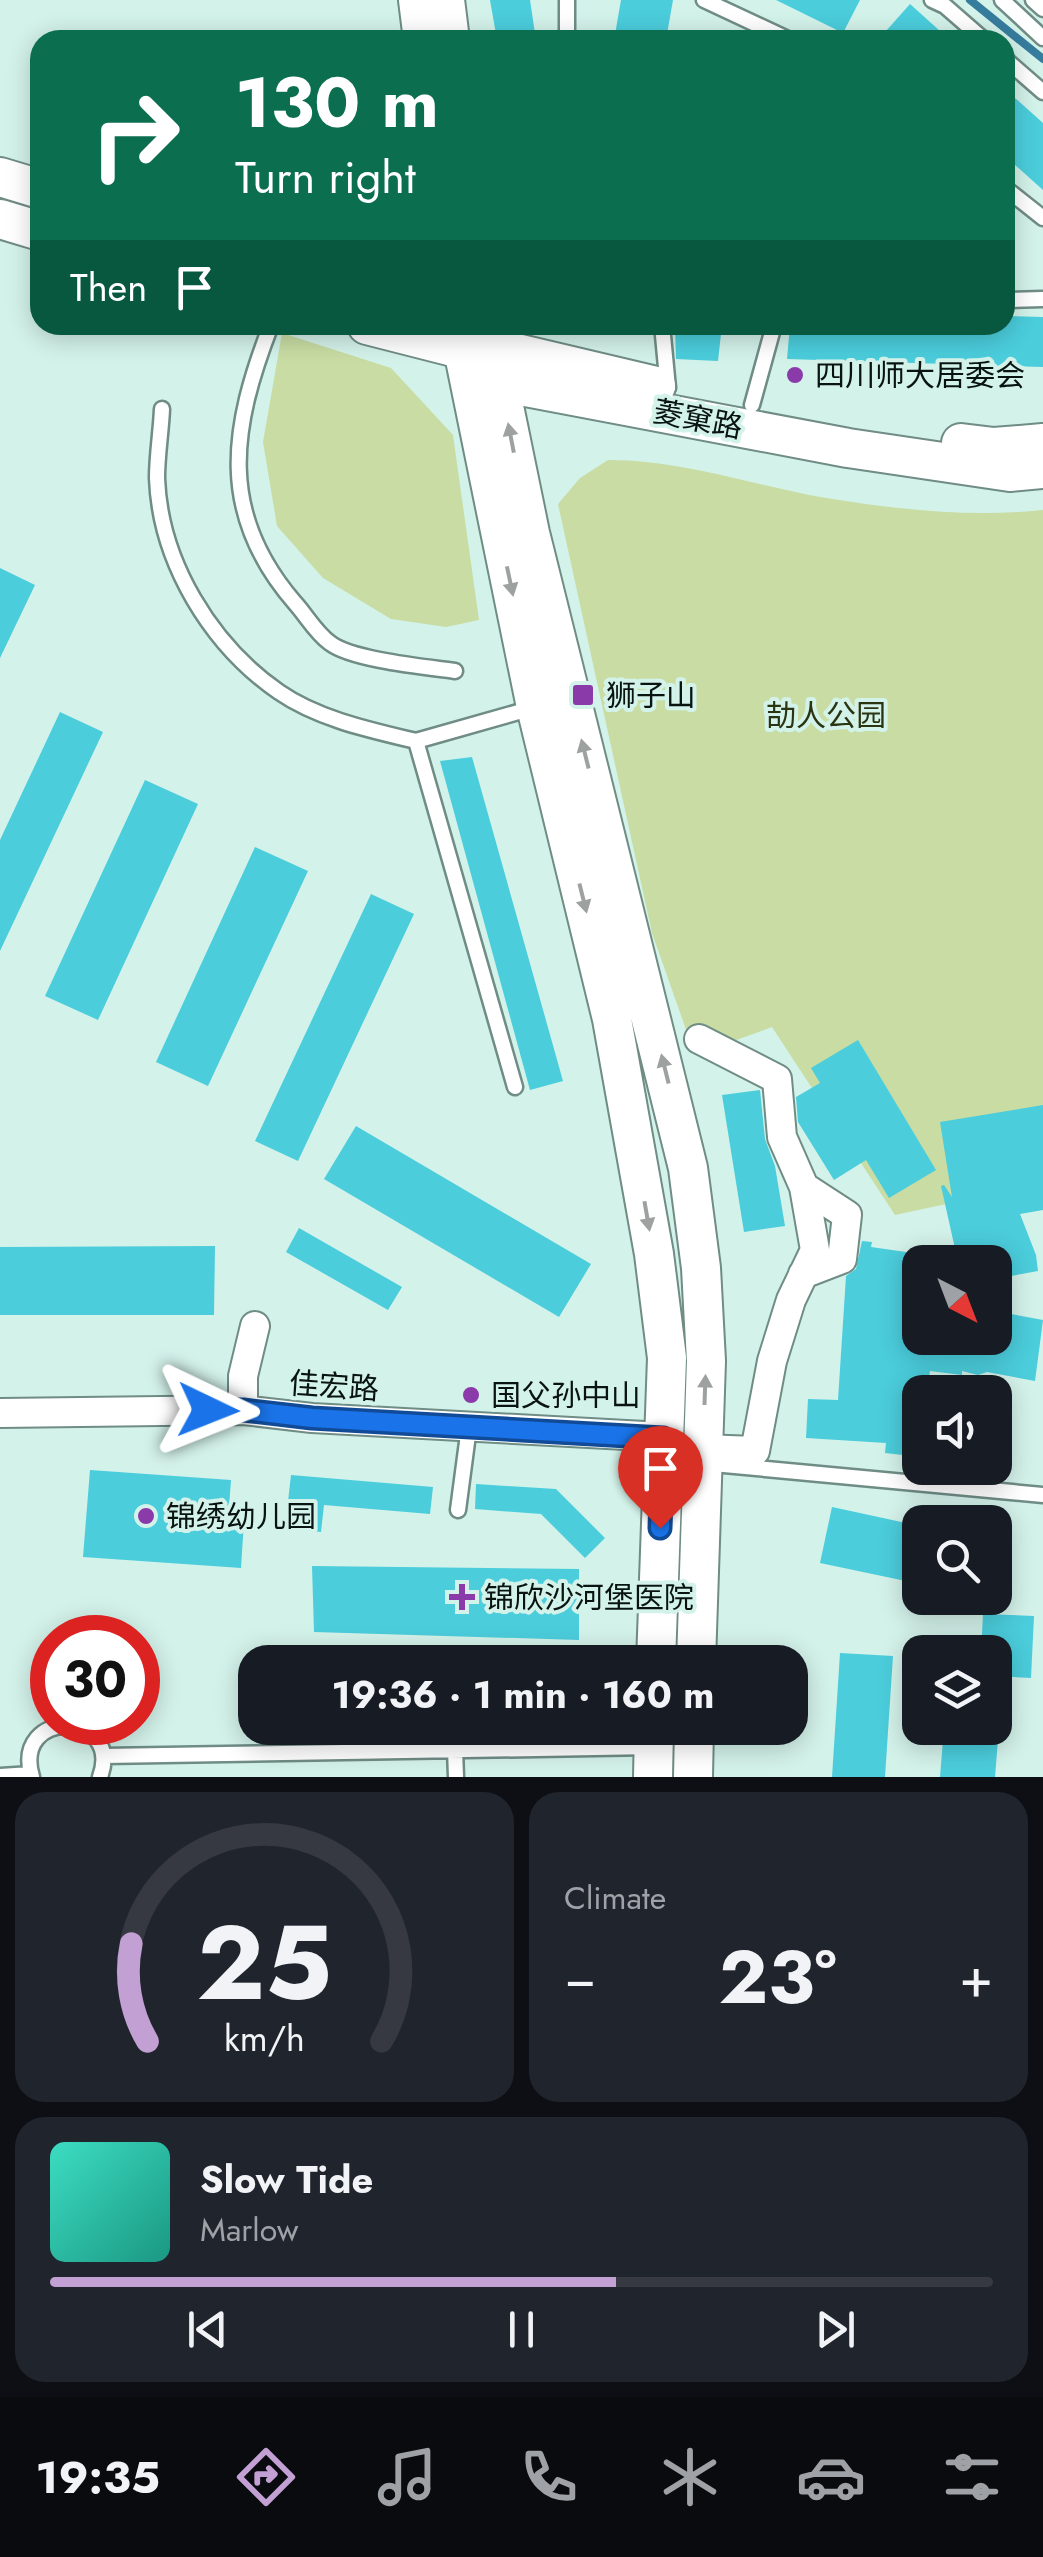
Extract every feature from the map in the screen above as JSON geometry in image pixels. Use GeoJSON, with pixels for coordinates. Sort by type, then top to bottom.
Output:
{"type":"FeatureCollection","features":[{"type":"Feature","properties":{"kind":"street"},"geometry":{"type":"LineString","coordinates":[[418,0],[422,30]]}},
{"type":"Feature","properties":{"kind":"street"},"geometry":{"type":"LineString","coordinates":[[445,0],[449,30]]}},
{"type":"Feature","properties":{"kind":"street"},"geometry":{"type":"LineString","coordinates":[[0,177],[30,186]]}},
{"type":"Feature","properties":{"kind":"street"},"geometry":{"type":"LineString","coordinates":[[0,219],[30,228]]}},
{"type":"Feature","properties":{"kind":"street","name":"菱窠路"},"geometry":{"type":"LineString","coordinates":[[432,335],[478,342],[668,389],[916,438],[994,447],[1043,443]]}},
{"type":"Feature","properties":{"kind":"street"},"geometry":{"type":"LineString","coordinates":[[478,342],[536,707],[612,1018],[654,1254],[667,1358],[656,1645]]}},
{"type":"Feature","properties":{"kind":"street"},"geometry":{"type":"LineString","coordinates":[[478,342],[530,534],[688,1168],[702,1268],[706,1361],[696,1645]]}},
{"type":"Feature","properties":{"kind":"street","name":"菱窠路"},"geometry":{"type":"LineString","coordinates":[[478,342],[848,448],[1010,472],[1043,469]]}},
{"type":"Feature","properties":{"kind":"street"},"geometry":{"type":"LineString","coordinates":[[699,1039],[776,1078],[782,1137],[804,1187],[814,1250],[791,1300],[772,1361],[755,1451],[702,1456]]}},
{"type":"Feature","properties":{"kind":"street"},"geometry":{"type":"LineString","coordinates":[[243,1410],[243,1376],[256,1326]]}},
{"type":"Feature","properties":{"kind":"street","name":"佳宏路"},"geometry":{"type":"LineString","coordinates":[[0,1413],[243,1410],[469,1427],[662,1449]]}},
{"type":"Feature","properties":{"kind":"street"},"geometry":{"type":"LineString","coordinates":[[693,1777],[694,1745]]}},
{"type":"Feature","properties":{"kind":"lane"},"geometry":{"type":"LineString","coordinates":[[567,0],[567,30]]}},
{"type":"Feature","properties":{"kind":"lane"},"geometry":{"type":"LineString","coordinates":[[704,0],[768,30]]}},
{"type":"Feature","properties":{"kind":"lane"},"geometry":{"type":"LineString","coordinates":[[1002,0],[1043,38]]}},
{"type":"Feature","properties":{"kind":"lane"},"geometry":{"type":"LineString","coordinates":[[1032,0],[1043,9]]}},
{"type":"Feature","properties":{"kind":"lane"},"geometry":{"type":"LineString","coordinates":[[942,2],[973,30]]}},
{"type":"Feature","properties":{"kind":"lane"},"geometry":{"type":"LineString","coordinates":[[1015,68],[1043,92]]}},
{"type":"Feature","properties":{"kind":"lane"},"geometry":{"type":"LineString","coordinates":[[1015,196],[1043,218]]}},
{"type":"Feature","properties":{"kind":"lane"},"geometry":{"type":"LineString","coordinates":[[1015,299],[1043,298]]}},
{"type":"Feature","properties":{"kind":"lane"},"geometry":{"type":"LineString","coordinates":[[267,335],[252,373],[238,438],[240,495],[250,533],[278,584],[331,645],[391,663],[455,671]]}},
{"type":"Feature","properties":{"kind":"lane"},"geometry":{"type":"LineString","coordinates":[[663,335],[668,389]]}},
{"type":"Feature","properties":{"kind":"lane"},"geometry":{"type":"LineString","coordinates":[[752,405],[771,335]]}},
{"type":"Feature","properties":{"kind":"lane"},"geometry":{"type":"LineString","coordinates":[[162,409],[157,479],[166,536],[190,594],[231,652],[280,693],[350,725],[416,741],[536,707]]}},
{"type":"Feature","properties":{"kind":"lane"},"geometry":{"type":"LineString","coordinates":[[416,741],[514,1087]]}},
{"type":"Feature","properties":{"kind":"lane"},"geometry":{"type":"LineString","coordinates":[[458,1510],[469,1427]]}},
{"type":"Feature","properties":{"kind":"lane"},"geometry":{"type":"LineString","coordinates":[[662,1449],[1043,1495]]}},
{"type":"Feature","properties":{"kind":"lane"},"geometry":{"type":"LineString","coordinates":[[0,1776],[32,1775],[31,1750],[37,1739],[58,1726],[82,1728],[100,1744],[104,1756],[100,1777]]}},
{"type":"Feature","properties":{"kind":"lane"},"geometry":{"type":"LineString","coordinates":[[455,1749],[456,1777]]}},
{"type":"Feature","properties":{"kind":"lane"},"geometry":{"type":"LineString","coordinates":[[104,1756],[455,1749],[654,1750]]}},
{"type":"Feature","properties":{"kind":"green space"},"geometry":{"type":"Polygon","coordinates":[[[282,335],[391,368],[453,435],[479,620],[446,627],[391,619],[323,578],[277,526],[263,442],[282,335]]]}},
{"type":"Feature","properties":{"kind":"green space","name":"劼人公园"},"geometry":{"type":"Polygon","coordinates":[[[608,460],[688,468],[820,497],[903,508],[959,513],[1043,510],[1043,1183],[895,1215],[772,1027],[695,1055],[652,933],[558,504],[580,478],[608,460]]]}},
{"type":"Feature","properties":{"kind":"building"},"geometry":{"type":"Polygon","coordinates":[[[490,0],[530,0],[534,30],[495,30],[490,0]]]}},
{"type":"Feature","properties":{"kind":"building"},"geometry":{"type":"Polygon","coordinates":[[[621,0],[673,0],[668,30],[616,30],[621,0]]]}},
{"type":"Feature","properties":{"kind":"building"},"geometry":{"type":"Polygon","coordinates":[[[776,0],[860,0],[845,30],[837,30],[776,0]]]}},
{"type":"Feature","properties":{"kind":"building"},"geometry":{"type":"Polygon","coordinates":[[[910,4],[939,30],[887,30],[910,4]]]}},
{"type":"Feature","properties":{"kind":"building"},"geometry":{"type":"Polygon","coordinates":[[[1015,98],[1043,123],[1043,190],[1015,165],[1015,98]]]}},
{"type":"Feature","properties":{"kind":"building"},"geometry":{"type":"Polygon","coordinates":[[[1015,316],[1043,317],[1043,367],[787,359],[789,335],[1015,335],[1015,316]]]}},
{"type":"Feature","properties":{"kind":"building"},"geometry":{"type":"Polygon","coordinates":[[[675,335],[721,335],[718,361],[676,359],[675,335]]]}},
{"type":"Feature","properties":{"kind":"building"},"geometry":{"type":"Polygon","coordinates":[[[0,568],[35,585],[0,658],[0,568]]]}},
{"type":"Feature","properties":{"kind":"building"},"geometry":{"type":"Polygon","coordinates":[[[60,712],[103,732],[0,951],[0,840],[60,712]]]}},
{"type":"Feature","properties":{"kind":"building"},"geometry":{"type":"Polygon","coordinates":[[[472,757],[563,1081],[530,1090],[440,761],[472,757]]]}},
{"type":"Feature","properties":{"kind":"building"},"geometry":{"type":"Polygon","coordinates":[[[145,780],[198,804],[98,1020],[45,996],[145,780]]]}},
{"type":"Feature","properties":{"kind":"building"},"geometry":{"type":"Polygon","coordinates":[[[255,847],[308,871],[208,1086],[156,1062],[255,847]]]}},
{"type":"Feature","properties":{"kind":"building"},"geometry":{"type":"Polygon","coordinates":[[[371,894],[414,914],[298,1161],[255,1141],[371,894]]]}},
{"type":"Feature","properties":{"kind":"building"},"geometry":{"type":"Polygon","coordinates":[[[858,1040],[936,1170],[889,1198],[866,1160],[834,1180],[798,1122],[796,1097],[820,1083],[811,1068],[858,1040]]]}},
{"type":"Feature","properties":{"kind":"building"},"geometry":{"type":"Polygon","coordinates":[[[760,1090],[765,1139],[775,1166],[785,1226],[744,1232],[722,1095],[760,1090]]]}},
{"type":"Feature","properties":{"kind":"building"},"geometry":{"type":"Polygon","coordinates":[[[1043,1105],[1043,1210],[1020,1214],[1038,1271],[1012,1276],[1012,1245],[954,1245],[941,1186],[952,1197],[940,1122],[1043,1105]]]}},
{"type":"Feature","properties":{"kind":"building"},"geometry":{"type":"Polygon","coordinates":[[[356,1126],[591,1264],[559,1317],[324,1179],[356,1126]]]}},
{"type":"Feature","properties":{"kind":"building"},"geometry":{"type":"Polygon","coordinates":[[[299,1228],[402,1287],[388,1310],[286,1252],[299,1228]]]}},
{"type":"Feature","properties":{"kind":"building"},"geometry":{"type":"Polygon","coordinates":[[[862,1241],[872,1242],[871,1247],[902,1251],[902,1355],[1012,1355],[1012,1314],[1043,1320],[1035,1381],[987,1372],[978,1375],[962,1371],[962,1375],[930,1371],[929,1375],[902,1375],[902,1455],[885,1453],[886,1443],[806,1438],[808,1399],[838,1400],[846,1276],[856,1269],[862,1241]]]}},
{"type":"Feature","properties":{"kind":"building"},"geometry":{"type":"Polygon","coordinates":[[[215,1246],[214,1315],[0,1315],[0,1247],[215,1246]]]}},
{"type":"Feature","properties":{"kind":"building"},"geometry":{"type":"Polygon","coordinates":[[[90,1470],[231,1480],[228,1520],[244,1521],[241,1568],[83,1557],[90,1470]]]}},
{"type":"Feature","properties":{"kind":"building"},"geometry":{"type":"Polygon","coordinates":[[[291,1475],[433,1487],[430,1514],[324,1505],[321,1532],[285,1528],[291,1475]]]}},
{"type":"Feature","properties":{"kind":"building"},"geometry":{"type":"Polygon","coordinates":[[[476,1484],[556,1489],[605,1538],[585,1558],[541,1514],[475,1509],[476,1484]]]}},
{"type":"Feature","properties":{"kind":"building"},"geometry":{"type":"Polygon","coordinates":[[[832,1507],[902,1522],[902,1580],[820,1563],[832,1507]]]}},
{"type":"Feature","properties":{"kind":"building"},"geometry":{"type":"Polygon","coordinates":[[[312,1566],[579,1569],[579,1640],[314,1632],[312,1566]]]}},
{"type":"Feature","properties":{"kind":"building"},"geometry":{"type":"Polygon","coordinates":[[[983,1615],[1034,1616],[1031,1678],[1012,1677],[1012,1635],[982,1635],[983,1615]]]}},
{"type":"Feature","properties":{"kind":"building"},"geometry":{"type":"Polygon","coordinates":[[[840,1653],[893,1656],[885,1777],[832,1777],[840,1653]]]}},
{"type":"Feature","properties":{"kind":"building"},"geometry":{"type":"Polygon","coordinates":[[[943,1745],[998,1745],[995,1777],[940,1777],[943,1745]]]}},
{"type":"Feature","properties":{"kind":"waterway"},"geometry":{"type":"LineString","coordinates":[[970,0],[1007,30]]}},
{"type":"Feature","properties":{"kind":"waterway"},"geometry":{"type":"LineString","coordinates":[[1015,36],[1043,59]]}},
{"type":"Feature","properties":{"kind":"place","name":"四川师大居委会"},"geometry":{"type":"Point","coordinates":[795,375]}},
{"type":"Feature","properties":{"kind":"place","name":"狮子山"},"geometry":{"type":"Point","coordinates":[583,695]}},
{"type":"Feature","properties":{"kind":"place","name":"国父孙中山"},"geometry":{"type":"Point","coordinates":[471,1395]}},
{"type":"Feature","properties":{"kind":"place","name":"锦绣幼儿园"},"geometry":{"type":"Point","coordinates":[146,1516]}},
{"type":"Feature","properties":{"kind":"place","name":"锦欣沙河堡医院"},"geometry":{"type":"Point","coordinates":[462,1597]}},
{"type":"Feature","properties":{"kind":"route"},"geometry":{"type":"LineString","coordinates":[[208,1410],[663,1438],[660,1528]]}}]}
